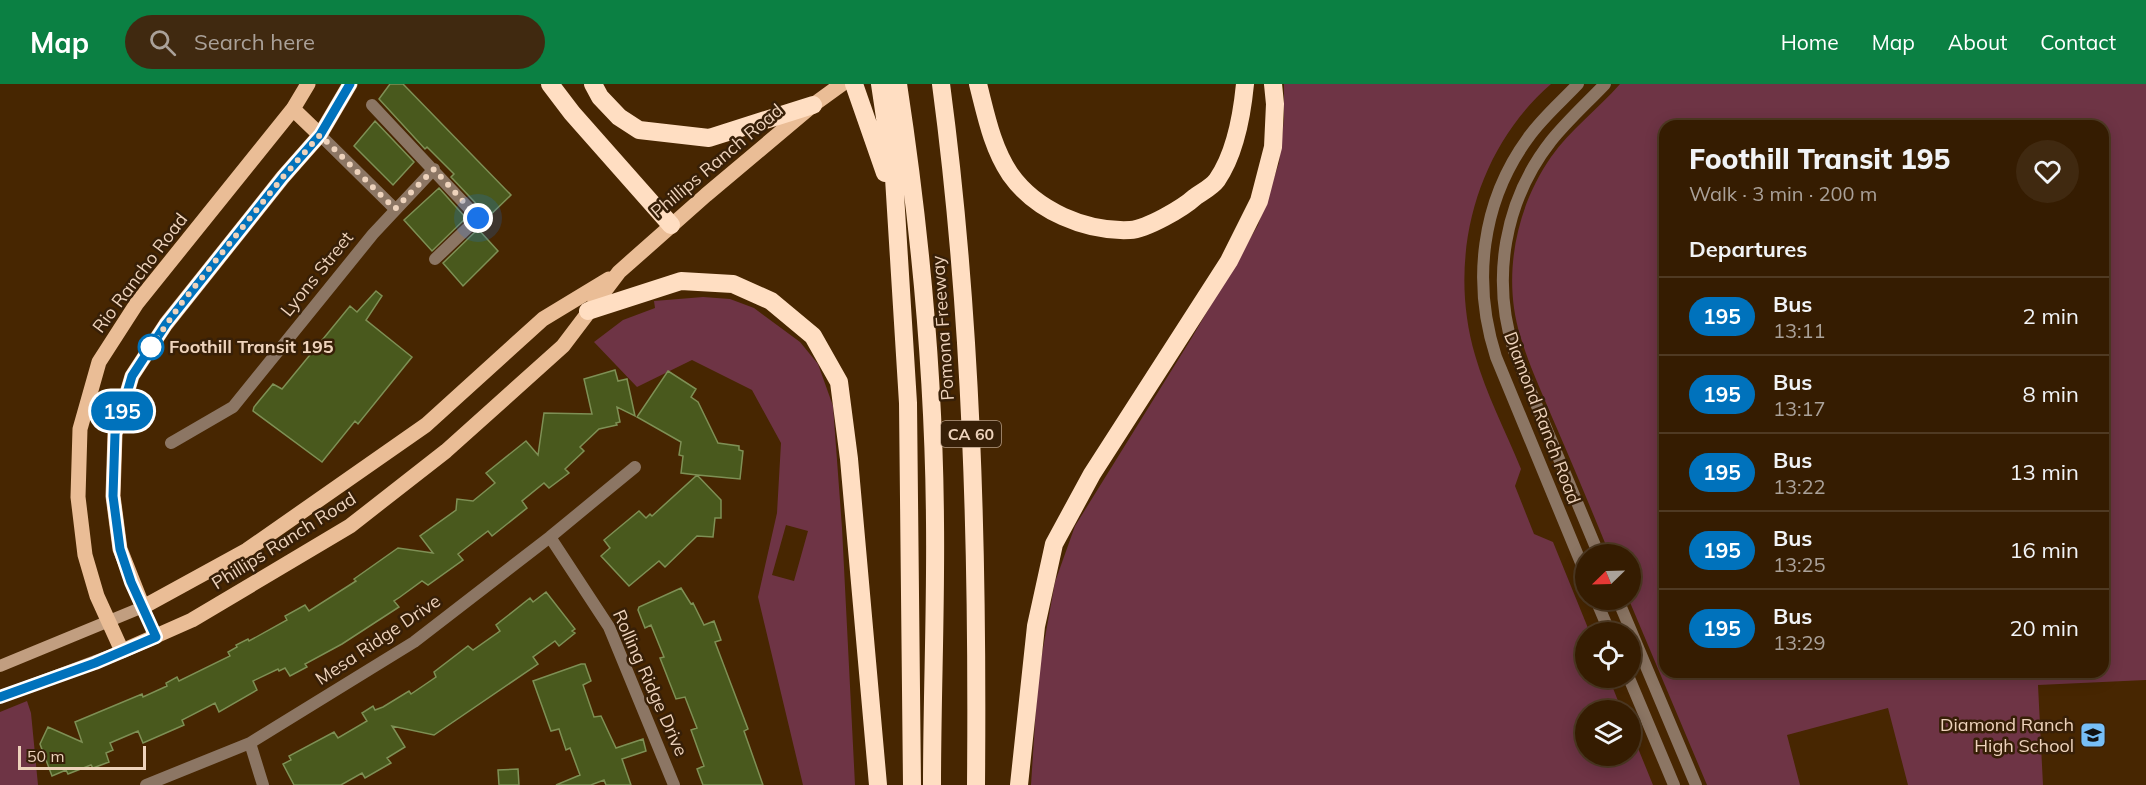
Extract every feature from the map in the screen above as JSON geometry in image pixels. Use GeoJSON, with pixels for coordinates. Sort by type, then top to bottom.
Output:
{"type":"FeatureCollection","features":[{"type":"Feature","properties":{"kind":"highway"},"geometry":{"type":"LineString","coordinates":[[550,84],[572,113],[671,225]]}},
{"type":"Feature","properties":{"kind":"highway"},"geometry":{"type":"LineString","coordinates":[[593,84],[600,97],[619,117],[639,130],[709,138],[813,105]]}},
{"type":"Feature","properties":{"kind":"highway"},"geometry":{"type":"LineString","coordinates":[[854,84],[896,206]]}},
{"type":"Feature","properties":{"kind":"highway"},"geometry":{"type":"LineString","coordinates":[[880,84],[894,178],[908,403],[912,785]]}},
{"type":"Feature","properties":{"kind":"highway"},"geometry":{"type":"LineString","coordinates":[[898,84],[908,146],[922,285],[931,409],[935,522],[932,785]]}},
{"type":"Feature","properties":{"kind":"highway","name":"Pomona Freeway"},"geometry":{"type":"LineString","coordinates":[[941,84],[953,173],[971,438],[976,785]]}},
{"type":"Feature","properties":{"kind":"highway"},"geometry":{"type":"LineString","coordinates":[[978,84],[993,143],[1011,175],[1033,198],[1062,218],[1106,228],[1132,230],[1181,209],[1216,180],[1236,138],[1245,84]]}},
{"type":"Feature","properties":{"kind":"highway"},"geometry":{"type":"LineString","coordinates":[[1019,785],[1036,626],[1054,544],[1092,474],[1229,261],[1259,201],[1273,147],[1275,104],[1273,84]]}},
{"type":"Feature","properties":{"kind":"highway"},"geometry":{"type":"LineString","coordinates":[[588,311],[681,281],[733,284],[771,301],[813,336],[839,382],[849,459],[878,785]]}},
{"type":"Feature","properties":{"kind":"main road","name":"Rio Rancho Road"},"geometry":{"type":"LineString","coordinates":[[122,651],[97,596],[84,555],[78,498],[80,429],[99,362],[137,303],[293,109],[308,84]]}},
{"type":"Feature","properties":{"kind":"main road"},"geometry":{"type":"LineString","coordinates":[[156,637],[120,549],[113,496],[115,434],[132,376],[166,324],[283,177],[320,135],[350,84]]}},
{"type":"Feature","properties":{"kind":"main road","name":"Phillips Ranch Road"},"geometry":{"type":"LineString","coordinates":[[0,697],[122,651],[192,620],[350,526],[446,451],[563,346],[619,272],[671,225],[813,105],[842,84]]}},
{"type":"Feature","properties":{"kind":"main road"},"geometry":{"type":"LineString","coordinates":[[293,109],[320,135]]}},
{"type":"Feature","properties":{"kind":"main road","name":"Phillips Ranch Road"},"geometry":{"type":"LineString","coordinates":[[0,666],[142,607],[247,550],[426,425],[543,319],[619,272]]}},
{"type":"Feature","properties":{"kind":"street","name":"Diamond Ranch Road"},"geometry":{"type":"LineString","coordinates":[[1575,548],[1496,357],[1486,321],[1482,281],[1487,231],[1504,178],[1530,136],[1578,84]]}},
{"type":"Feature","properties":{"kind":"street","name":"Diamond Ranch Road"},"geometry":{"type":"LineString","coordinates":[[1594,544],[1514,351],[1506,317],[1503,282],[1505,244],[1511,220],[1531,170],[1552,140],[1605,84]]}},
{"type":"Feature","properties":{"kind":"street"},"geometry":{"type":"LineString","coordinates":[[372,105],[478,218],[435,259]]}},
{"type":"Feature","properties":{"kind":"street"},"geometry":{"type":"LineString","coordinates":[[320,135],[395,209]]}},
{"type":"Feature","properties":{"kind":"street","name":"Lyons Street"},"geometry":{"type":"LineString","coordinates":[[171,443],[232,407],[395,209],[434,169]]}},
{"type":"Feature","properties":{"kind":"street","name":"Mesa Ridge Drive"},"geometry":{"type":"LineString","coordinates":[[146,785],[250,743],[414,642],[550,537],[635,467]]}},
{"type":"Feature","properties":{"kind":"street","name":"Rolling Ridge Drive"},"geometry":{"type":"LineString","coordinates":[[550,537],[609,627],[674,785]]}},
{"type":"Feature","properties":{"kind":"street"},"geometry":{"type":"LineString","coordinates":[[1622,610],[1696,785]]}},
{"type":"Feature","properties":{"kind":"street"},"geometry":{"type":"LineString","coordinates":[[1633,688],[1674,785]]}},
{"type":"Feature","properties":{"kind":"street"},"geometry":{"type":"LineString","coordinates":[[250,743],[263,785]]}},
{"type":"Feature","properties":{"kind":"shaded area"},"geometry":{"type":"Polygon","coordinates":[[[1284,84],[1551,84],[1525,111],[1503,141],[1486,173],[1474,208],[1467,244],[1464,281],[1467,318],[1475,355],[1490,398],[1521,469],[1515,486],[1534,534],[1553,542],[1575,596],[1575,610],[1581,610],[1586,622],[1575,622],[1575,688],[1613,688],[1618,700],[1575,700],[1575,766],[1641,766],[1641,756],[1653,785],[1031,785],[1038,676],[1055,582],[1075,526],[1191,339],[1258,225],[1279,163],[1284,119],[1284,84]]]}},
{"type":"Feature","properties":{"kind":"shaded area"},"geometry":{"type":"Polygon","coordinates":[[[1620,84],[2146,84],[2146,680],[2038,685],[2043,785],[1908,785],[1888,708],[1787,735],[1800,785],[1707,785],[1662,678],[2109,678],[2109,120],[1659,120],[1659,671],[1641,628],[1641,622],[1638,622],[1633,610],[1641,610],[1641,544],[1605,544],[1532,369],[1515,312],[1512,289],[1513,266],[1521,220],[1539,177],[1559,147],[1620,84]]]}},
{"type":"Feature","properties":{"kind":"shaded area"},"geometry":{"type":"Polygon","coordinates":[[[703,297],[730,299],[754,308],[800,342],[818,364],[833,406],[842,528],[855,785],[803,785],[758,597],[777,513],[781,443],[752,390],[692,360],[637,387],[594,342],[623,320],[655,308],[654,301],[703,297]],[[786,525],[772,575],[794,581],[808,531],[786,525]]]}},
{"type":"Feature","properties":{"kind":"shaded area"},"geometry":{"type":"Polygon","coordinates":[[[27,701],[31,713],[38,785],[0,785],[0,712],[27,701]]]}},
{"type":"Feature","properties":{"kind":"building"},"geometry":{"type":"Polygon","coordinates":[[[390,84],[403,84],[511,195],[486,219],[484,212],[451,177],[454,174],[427,147],[425,149],[379,99],[390,84]]]}},
{"type":"Feature","properties":{"kind":"building"},"geometry":{"type":"Polygon","coordinates":[[[375,121],[414,162],[393,185],[354,146],[375,121]]]}},
{"type":"Feature","properties":{"kind":"building"},"geometry":{"type":"Polygon","coordinates":[[[439,188],[466,218],[432,251],[404,220],[439,188]]]}},
{"type":"Feature","properties":{"kind":"building"},"geometry":{"type":"Polygon","coordinates":[[[478,229],[498,251],[463,286],[443,263],[478,229]]]}},
{"type":"Feature","properties":{"kind":"building"},"geometry":{"type":"Polygon","coordinates":[[[376,291],[382,296],[366,320],[412,357],[358,424],[355,421],[322,462],[253,411],[254,407],[273,384],[282,389],[350,306],[357,312],[376,291]]]}},
{"type":"Feature","properties":{"kind":"building"},"geometry":{"type":"Polygon","coordinates":[[[615,370],[618,381],[627,379],[635,416],[617,407],[620,422],[616,423],[617,425],[599,429],[580,447],[584,451],[565,469],[569,473],[549,488],[544,483],[522,501],[527,508],[492,536],[488,531],[458,554],[463,560],[428,585],[422,581],[394,601],[399,607],[342,644],[305,664],[307,667],[290,676],[285,668],[253,681],[257,690],[219,712],[215,703],[182,720],[184,725],[143,743],[138,731],[110,743],[113,750],[106,753],[109,762],[93,768],[91,765],[68,774],[66,770],[52,776],[40,744],[48,727],[82,742],[75,722],[142,694],[143,697],[167,686],[166,683],[177,677],[179,681],[230,656],[228,652],[237,647],[236,645],[248,639],[249,641],[287,620],[285,616],[305,605],[309,611],[356,581],[354,579],[398,548],[433,553],[420,536],[456,510],[457,499],[473,501],[495,483],[486,473],[526,441],[538,455],[544,413],[592,414],[584,379],[615,370]]]}},
{"type":"Feature","properties":{"kind":"building"},"geometry":{"type":"Polygon","coordinates":[[[668,371],[696,389],[691,397],[698,402],[718,443],[739,446],[739,450],[743,451],[740,479],[681,473],[683,456],[679,455],[681,442],[637,417],[668,371]]]}},
{"type":"Feature","properties":{"kind":"building"},"geometry":{"type":"Polygon","coordinates":[[[697,475],[721,500],[721,518],[715,518],[713,537],[697,536],[665,567],[659,561],[629,586],[601,556],[610,548],[604,540],[639,511],[646,518],[650,514],[652,516],[697,475]]]}},
{"type":"Feature","properties":{"kind":"building"},"geometry":{"type":"Polygon","coordinates":[[[681,588],[691,604],[693,603],[704,625],[714,621],[721,640],[715,642],[748,729],[744,731],[763,785],[703,785],[697,769],[704,766],[691,730],[697,728],[685,697],[676,699],[660,658],[664,657],[651,625],[645,628],[638,610],[639,607],[681,588]]]}},
{"type":"Feature","properties":{"kind":"building"},"geometry":{"type":"Polygon","coordinates":[[[546,592],[575,629],[572,631],[575,633],[559,646],[555,641],[533,657],[538,664],[434,735],[392,726],[405,747],[387,758],[391,763],[365,778],[362,773],[341,785],[294,785],[283,764],[291,760],[289,756],[334,732],[338,738],[367,721],[362,713],[373,706],[375,710],[409,691],[411,694],[436,677],[434,672],[468,646],[473,650],[500,631],[496,625],[530,598],[533,602],[546,592]]]}},
{"type":"Feature","properties":{"kind":"building"},"geometry":{"type":"Polygon","coordinates":[[[585,664],[591,681],[583,685],[594,717],[601,716],[616,748],[643,739],[646,751],[622,759],[631,785],[606,785],[604,780],[591,785],[556,785],[580,775],[570,748],[566,750],[559,729],[551,731],[533,681],[585,664]]]}},
{"type":"Feature","properties":{"kind":"building"},"geometry":{"type":"Polygon","coordinates":[[[518,769],[519,785],[499,785],[498,770],[518,769]]]}},
{"type":"Feature","properties":{"kind":"bus line","name":"195"},"geometry":{"type":"LineString","coordinates":[[0,697],[95,663],[156,637],[131,582],[120,549],[113,496],[115,434],[132,376],[166,324],[283,177],[320,135],[350,84]]}},
{"type":"Feature","properties":{"kind":"place","name":"Foothill Transit 195"},"geometry":{"type":"Point","coordinates":[151,347]}},
{"type":"Feature","properties":{"kind":"place","name":"Diamond Ranch High School"},"geometry":{"type":"Point","coordinates":[2093,735]}},
{"type":"Feature","properties":{"kind":"route"},"geometry":{"type":"LineString","coordinates":[[151,347],[180,305],[283,177],[320,135],[395,209],[434,169],[478,218]]}}]}
